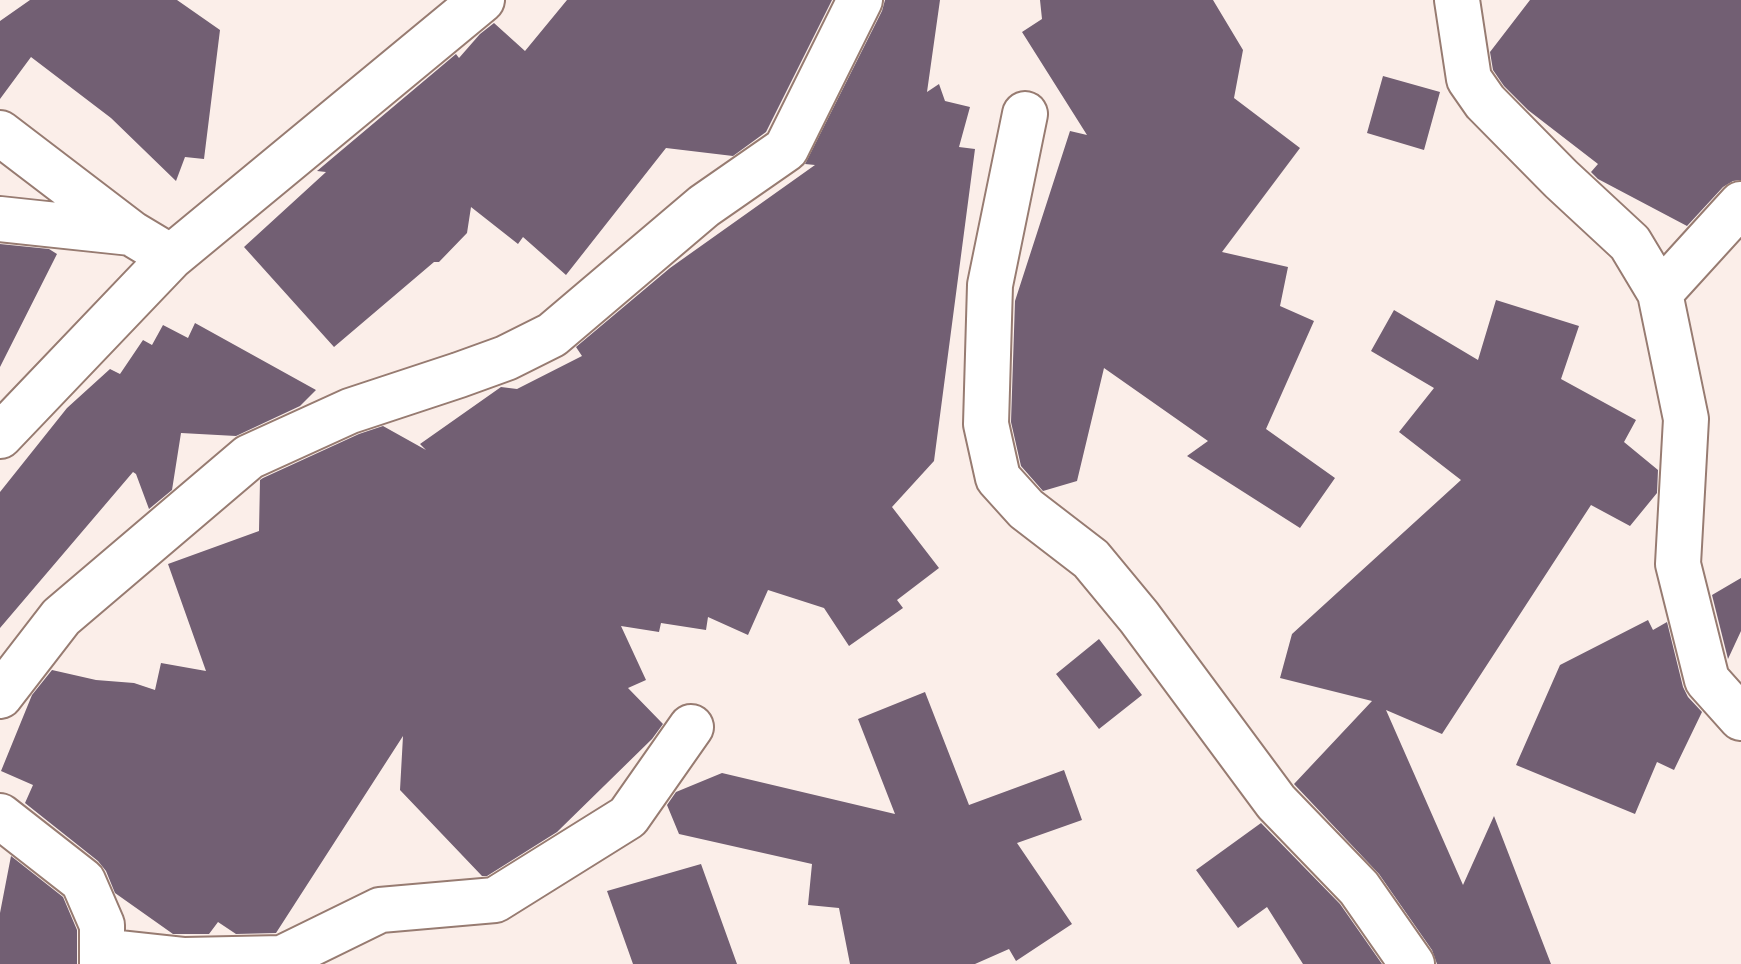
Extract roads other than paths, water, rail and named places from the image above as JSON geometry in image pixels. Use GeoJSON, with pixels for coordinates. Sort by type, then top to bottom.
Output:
{"type":"FeatureCollection","features":[{"type":"Feature","properties":{"kind":"street"},"geometry":{"type":"LineString","coordinates":[[0,436],[171,257],[482,0]]}},
{"type":"Feature","properties":{"kind":"street"},"geometry":{"type":"LineString","coordinates":[[0,696],[61,617],[249,457],[350,411],[506,358],[552,335],[704,206],[786,149],[860,0]]}},
{"type":"Feature","properties":{"kind":"street"},"geometry":{"type":"LineString","coordinates":[[1457,0],[1469,79],[1485,102],[1630,243],[1660,293],[1686,419],[1678,564],[1707,680],[1741,718]]}},
{"type":"Feature","properties":{"kind":"street"},"geometry":{"type":"LineString","coordinates":[[1025,114],[990,285],[986,424],[998,478],[1026,509],[1091,559],[1139,617],[1276,802],[1359,888],[1412,964]]}},
{"type":"Feature","properties":{"kind":"street"},"geometry":{"type":"LineString","coordinates":[[0,133],[131,233],[171,257]]}},
{"type":"Feature","properties":{"kind":"street"},"geometry":{"type":"LineString","coordinates":[[1660,293],[1741,204]]}},
{"type":"Feature","properties":{"kind":"street"},"geometry":{"type":"LineString","coordinates":[[0,219],[131,233]]}},
{"type":"Feature","properties":{"kind":"street"},"geometry":{"type":"LineString","coordinates":[[0,816],[83,881],[102,925],[102,957],[185,960],[282,958],[380,910],[495,900],[628,817],[691,727]]}}]}
